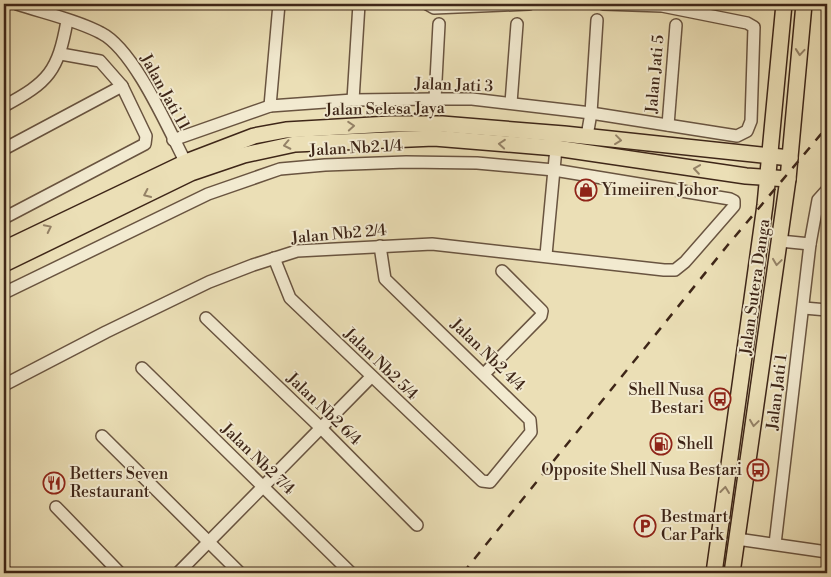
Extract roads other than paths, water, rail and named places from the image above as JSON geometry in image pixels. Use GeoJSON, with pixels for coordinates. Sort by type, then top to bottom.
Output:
{"type":"FeatureCollection","features":[{"type":"Feature","properties":{"kind":"main road","name":"Jalan Sutera Danga"},"geometry":{"type":"LineString","coordinates":[[714,573],[765,204],[784,4]]}},
{"type":"Feature","properties":{"kind":"main road","name":"Jalan Sutera Danga"},"geometry":{"type":"LineString","coordinates":[[732,573],[788,179],[804,4]]}},
{"type":"Feature","properties":{"kind":"main road","name":"Jalan Selesa Jaya"},"geometry":{"type":"LineString","coordinates":[[4,264],[188,168],[254,136],[286,130],[390,124],[442,124],[587,136],[790,158]]}},
{"type":"Feature","properties":{"kind":"main road"},"geometry":{"type":"LineString","coordinates":[[733,153],[757,150],[770,137]]}},
{"type":"Feature","properties":{"kind":"main road","name":"Jalan Selesa Jaya"},"geometry":{"type":"LineString","coordinates":[[4,249],[188,168],[295,144],[434,138],[556,148],[746,176],[788,179]]}},
{"type":"Feature","properties":{"kind":"main road"},"geometry":{"type":"LineString","coordinates":[[746,176],[760,190],[765,204]]}},
{"type":"Feature","properties":{"kind":"street","name":"Jalan Jati 11"},"geometry":{"type":"LineString","coordinates":[[18,4],[102,33],[126,55],[140,76],[188,168]]}},
{"type":"Feature","properties":{"kind":"street"},"geometry":{"type":"LineString","coordinates":[[270,106],[279,4]]}},
{"type":"Feature","properties":{"kind":"street"},"geometry":{"type":"LineString","coordinates":[[354,100],[359,4]]}},
{"type":"Feature","properties":{"kind":"street"},"geometry":{"type":"LineString","coordinates":[[427,4],[434,8],[529,4]]}},
{"type":"Feature","properties":{"kind":"street","name":"Jalan Jati 3"},"geometry":{"type":"LineString","coordinates":[[173,140],[270,106],[354,100],[472,99],[592,113],[737,136],[747,131],[750,121],[754,27],[733,19],[662,6],[603,4]]}},
{"type":"Feature","properties":{"kind":"street"},"geometry":{"type":"LineString","coordinates":[[587,136],[592,113],[597,20]]}},
{"type":"Feature","properties":{"kind":"street"},"geometry":{"type":"LineString","coordinates":[[4,106],[44,82],[61,54],[67,21]]}},
{"type":"Feature","properties":{"kind":"street"},"geometry":{"type":"LineString","coordinates":[[435,99],[439,24]]}},
{"type":"Feature","properties":{"kind":"street"},"geometry":{"type":"LineString","coordinates":[[511,104],[517,24]]}},
{"type":"Feature","properties":{"kind":"street","name":"Jalan Jati 5"},"geometry":{"type":"LineString","coordinates":[[668,125],[676,25]]}},
{"type":"Feature","properties":{"kind":"street"},"geometry":{"type":"LineString","coordinates":[[4,218],[145,144],[143,129],[122,86],[100,61],[61,54]]}},
{"type":"Feature","properties":{"kind":"street"},"geometry":{"type":"LineString","coordinates":[[4,149],[122,86]]}},
{"type":"Feature","properties":{"kind":"street"},"geometry":{"type":"LineString","coordinates":[[501,129],[522,136],[552,141],[556,148],[546,255]]}},
{"type":"Feature","properties":{"kind":"street","name":"Jalan Nb2 1/4"},"geometry":{"type":"LineString","coordinates":[[4,293],[208,194],[280,169],[406,162],[477,163],[554,170],[730,199],[734,202],[734,206],[685,262],[675,270]]}},
{"type":"Feature","properties":{"kind":"street","name":"Jalan Jati 1"},"geometry":{"type":"LineString","coordinates":[[776,544],[810,244],[818,200],[827,190]]}},
{"type":"Feature","properties":{"kind":"street"},"geometry":{"type":"LineString","coordinates":[[780,241],[810,244]]}},
{"type":"Feature","properties":{"kind":"street","name":"Jalan Nb2 2/4"},"geometry":{"type":"LineString","coordinates":[[4,385],[106,332],[210,282],[297,251],[432,244],[675,270]]}},
{"type":"Feature","properties":{"kind":"street","name":"Jalan Nb2 4/4"},"geometry":{"type":"LineString","coordinates":[[380,246],[385,279],[530,420],[531,432],[491,480],[488,482],[482,481]]}},
{"type":"Feature","properties":{"kind":"street","name":"Jalan Nb2 5/4"},"geometry":{"type":"LineString","coordinates":[[274,258],[290,298],[482,481]]}},
{"type":"Feature","properties":{"kind":"street"},"geometry":{"type":"LineString","coordinates":[[484,374],[541,316],[542,311],[502,270]]}},
{"type":"Feature","properties":{"kind":"street"},"geometry":{"type":"LineString","coordinates":[[804,308],[827,310]]}},
{"type":"Feature","properties":{"kind":"street","name":"Jalan Nb2 6/4"},"geometry":{"type":"LineString","coordinates":[[206,318],[321,428],[417,525]]}},
{"type":"Feature","properties":{"kind":"street","name":"Jalan Nb2 7/4"},"geometry":{"type":"LineString","coordinates":[[142,368],[351,573]]}},
{"type":"Feature","properties":{"kind":"street"},"geometry":{"type":"LineString","coordinates":[[178,573],[371,377]]}},
{"type":"Feature","properties":{"kind":"street"},"geometry":{"type":"LineString","coordinates":[[102,436],[240,573]]}},
{"type":"Feature","properties":{"kind":"street"},"geometry":{"type":"LineString","coordinates":[[56,507],[120,573]]}},
{"type":"Feature","properties":{"kind":"street"},"geometry":{"type":"LineString","coordinates":[[737,539],[827,552]]}},
{"type":"Feature","properties":{"kind":"street"},"geometry":{"type":"LineString","coordinates":[[4,570],[7,573]]}},
{"type":"Feature","properties":{"kind":"railway"},"geometry":{"type":"LineString","coordinates":[[463,573],[727,246],[827,127]]}},
{"type":"Feature","properties":{"kind":"place","name":"Yimeiiren Johor"},"geometry":{"type":"Point","coordinates":[586,190]}},
{"type":"Feature","properties":{"kind":"place","name":"Shell Nusa Bestari"},"geometry":{"type":"Point","coordinates":[720,399]}},
{"type":"Feature","properties":{"kind":"place","name":"Shell"},"geometry":{"type":"Point","coordinates":[661,444]}},
{"type":"Feature","properties":{"kind":"place","name":"Opposite Shell Nusa Bestari"},"geometry":{"type":"Point","coordinates":[758,470]}},
{"type":"Feature","properties":{"kind":"place","name":"Betters Seven Restaurant"},"geometry":{"type":"Point","coordinates":[54,483]}},
{"type":"Feature","properties":{"kind":"place","name":"Bestmart Car Park"},"geometry":{"type":"Point","coordinates":[645,526]}}]}
